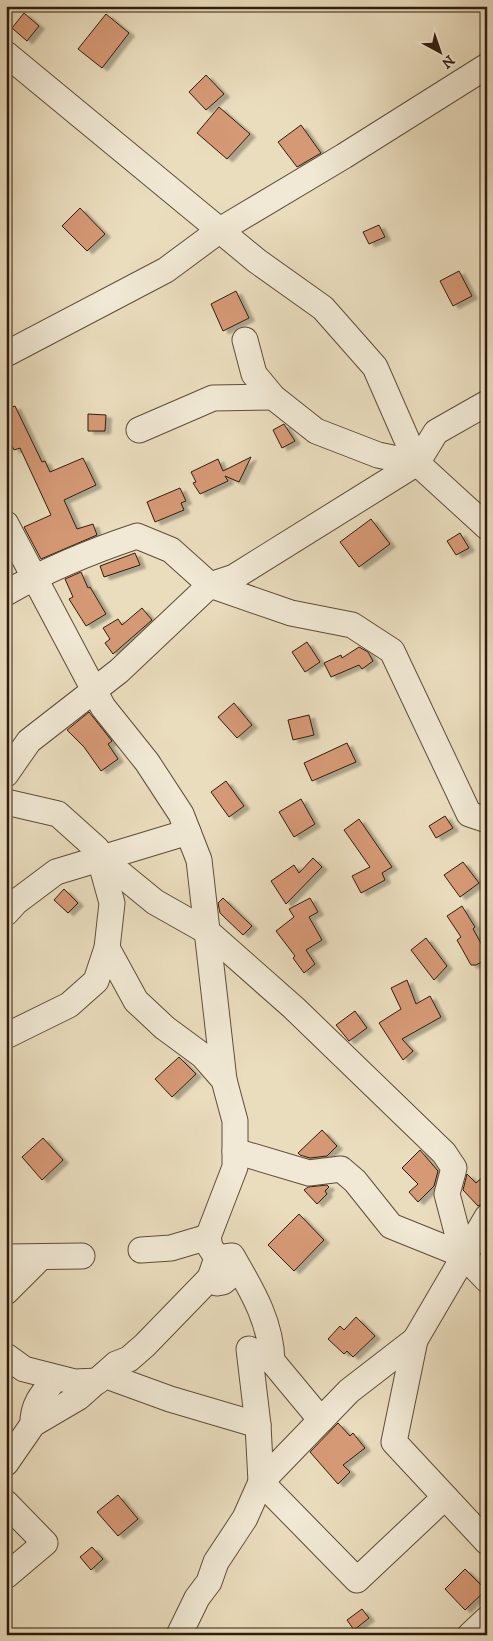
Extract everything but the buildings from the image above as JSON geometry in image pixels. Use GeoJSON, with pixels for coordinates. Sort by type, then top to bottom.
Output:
{"type":"FeatureCollection","features":[{"type":"Feature","properties":{"kind":"street"},"geometry":{"type":"LineString","coordinates":[[6,54],[257,262],[323,308],[375,367],[417,463],[487,527]]}},
{"type":"Feature","properties":{"kind":"street"},"geometry":{"type":"LineString","coordinates":[[6,354],[166,270],[220,230],[344,156],[487,66]]}},
{"type":"Feature","properties":{"kind":"street"},"geometry":{"type":"LineString","coordinates":[[245,340],[254,374],[273,397],[316,431],[378,455],[417,463]]}},
{"type":"Feature","properties":{"kind":"street"},"geometry":{"type":"LineString","coordinates":[[139,430],[213,398],[273,397]]}},
{"type":"Feature","properties":{"kind":"street"},"geometry":{"type":"LineString","coordinates":[[6,774],[29,740],[119,671],[210,585],[234,576],[417,463],[436,432],[487,403]]}},
{"type":"Feature","properties":{"kind":"street"},"geometry":{"type":"LineString","coordinates":[[6,524],[103,707],[147,762],[180,814],[199,860],[224,1080],[235,1121],[235,1168],[217,1257],[145,1345],[79,1397],[34,1424],[6,1463]]}},
{"type":"Feature","properties":{"kind":"street"},"geometry":{"type":"LineString","coordinates":[[6,593],[34,577],[137,536],[171,550],[210,585],[291,613],[352,626],[392,651],[469,814],[487,820]]}},
{"type":"Feature","properties":{"kind":"street"},"geometry":{"type":"LineString","coordinates":[[6,802],[58,814],[97,849],[112,903],[107,948],[96,981],[69,1006],[6,1036]]}},
{"type":"Feature","properties":{"kind":"street"},"geometry":{"type":"LineString","coordinates":[[6,913],[16,902],[56,872],[100,857],[188,832]]}},
{"type":"Feature","properties":{"kind":"street"},"geometry":{"type":"LineString","coordinates":[[100,857],[155,902],[208,932],[294,1008],[444,1153],[454,1168],[447,1194],[463,1255]]}},
{"type":"Feature","properties":{"kind":"street"},"geometry":{"type":"LineString","coordinates":[[107,948],[136,1001],[165,1028],[203,1056],[224,1080]]}},
{"type":"Feature","properties":{"kind":"street"},"geometry":{"type":"LineString","coordinates":[[235,1151],[309,1173],[341,1169],[355,1181],[391,1226],[463,1255],[487,1280]]}},
{"type":"Feature","properties":{"kind":"street"},"geometry":{"type":"LineString","coordinates":[[487,1217],[463,1255],[415,1340],[394,1442],[487,1542]]}},
{"type":"Feature","properties":{"kind":"street"},"geometry":{"type":"LineString","coordinates":[[141,1250],[170,1248],[217,1257],[262,1312],[272,1340],[272,1361]]}},
{"type":"Feature","properties":{"kind":"street"},"geometry":{"type":"LineString","coordinates":[[6,1257],[82,1256]]}},
{"type":"Feature","properties":{"kind":"street"},"geometry":{"type":"LineString","coordinates":[[6,1292],[41,1257]]}},
{"type":"Feature","properties":{"kind":"street"},"geometry":{"type":"LineString","coordinates":[[179,1635],[197,1598],[209,1582],[216,1562],[245,1518],[261,1482],[349,1392],[415,1340]]}},
{"type":"Feature","properties":{"kind":"street"},"geometry":{"type":"LineString","coordinates":[[321,1420],[272,1361],[249,1349],[258,1425],[261,1482],[356,1580],[445,1497]]}},
{"type":"Feature","properties":{"kind":"street"},"geometry":{"type":"LineString","coordinates":[[6,1356],[24,1369],[56,1378],[75,1382],[101,1378],[258,1425]]}},
{"type":"Feature","properties":{"kind":"street"},"geometry":{"type":"LineString","coordinates":[[30,1370],[40,1397]]}},
{"type":"Feature","properties":{"kind":"street"},"geometry":{"type":"LineString","coordinates":[[34,1424],[33,1412],[40,1397],[56,1378]]}},
{"type":"Feature","properties":{"kind":"street"},"geometry":{"type":"LineString","coordinates":[[6,1503],[45,1543],[6,1576]]}},
{"type":"Feature","properties":{"kind":"street"},"geometry":{"type":"LineString","coordinates":[[470,1635],[487,1618]]}}]}
